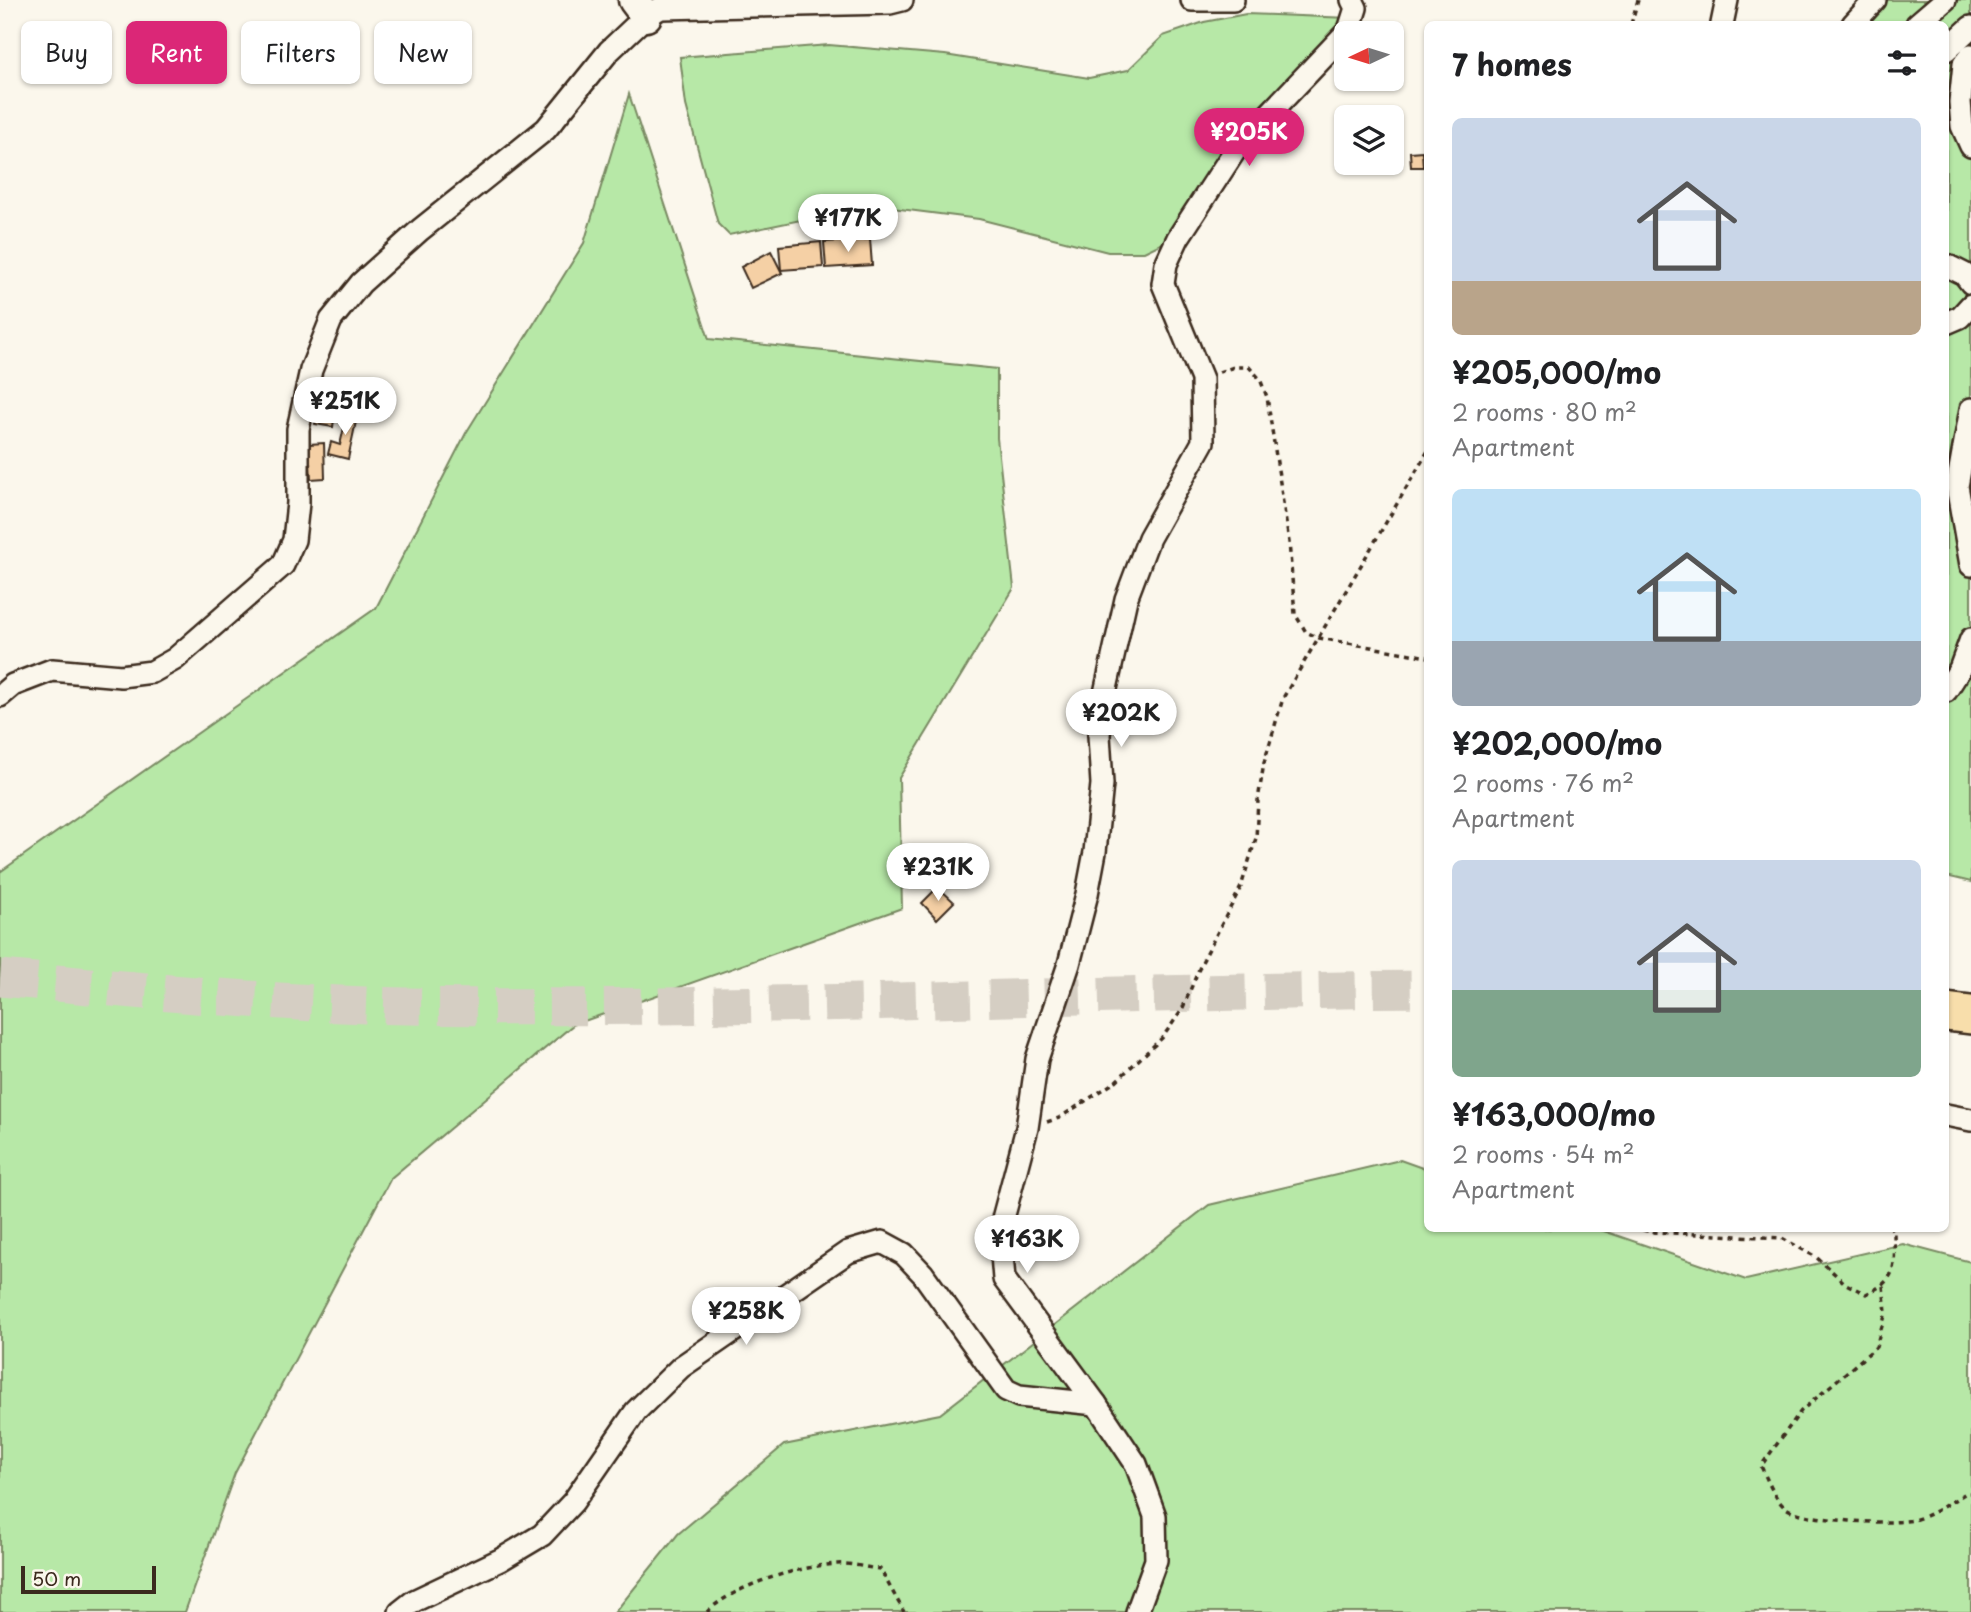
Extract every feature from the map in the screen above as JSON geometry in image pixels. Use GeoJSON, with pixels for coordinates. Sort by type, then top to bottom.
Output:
{"type":"FeatureCollection","features":[{"type":"Feature","properties":{"kind":"highway"},"geometry":{"type":"LineString","coordinates":[[1949,995],[1971,996]]}},
{"type":"Feature","properties":{"kind":"highway"},"geometry":{"type":"LineString","coordinates":[[1949,1005],[1971,1008]]}},
{"type":"Feature","properties":{"kind":"highway"},"geometry":{"type":"LineString","coordinates":[[1949,1012],[1971,1016]]}},
{"type":"Feature","properties":{"kind":"street"},"geometry":{"type":"LineString","coordinates":[[0,696],[13,685],[52,670],[121,676],[152,672],[175,659],[283,565],[294,540],[299,503],[298,429],[312,370],[331,320],[360,284],[420,230],[546,129],[640,8],[827,5],[890,3],[902,0]]}},
{"type":"Feature","properties":{"kind":"street"},"geometry":{"type":"LineString","coordinates":[[1192,0],[1233,0]]}},
{"type":"Feature","properties":{"kind":"street"},"geometry":{"type":"LineString","coordinates":[[1137,1612],[1156,1560],[1155,1516],[1136,1464],[1096,1404],[1004,1279],[1000,1230],[1027,1128],[1037,1059],[1069,964],[1091,873],[1102,784],[1100,735],[1103,702],[1126,599],[1149,538],[1203,442],[1202,379],[1163,284],[1166,264],[1178,238],[1236,149],[1349,30],[1356,8],[1352,0]]}},
{"type":"Feature","properties":{"kind":"street"},"geometry":{"type":"LineString","coordinates":[[1723,21],[1727,0]]}},
{"type":"Feature","properties":{"kind":"street"},"geometry":{"type":"LineString","coordinates":[[1856,21],[1875,0]]}},
{"type":"Feature","properties":{"kind":"street"},"geometry":{"type":"LineString","coordinates":[[1920,21],[1944,0]]}},
{"type":"Feature","properties":{"kind":"street"},"geometry":{"type":"LineString","coordinates":[[1949,47],[1971,27]]}},
{"type":"Feature","properties":{"kind":"street"},"geometry":{"type":"LineString","coordinates":[[1971,55],[1964,64],[1960,103],[1962,127],[1971,146]]}},
{"type":"Feature","properties":{"kind":"street"},"geometry":{"type":"LineString","coordinates":[[1949,266],[1964,274],[1971,283]]}},
{"type":"Feature","properties":{"kind":"street"},"geometry":{"type":"LineString","coordinates":[[1949,322],[1960,317],[1971,305]]}},
{"type":"Feature","properties":{"kind":"street"},"geometry":{"type":"LineString","coordinates":[[1971,409],[1957,486],[1971,565]]}},
{"type":"Feature","properties":{"kind":"street"},"geometry":{"type":"LineString","coordinates":[[1949,686],[1960,669],[1971,639]]}},
{"type":"Feature","properties":{"kind":"street"},"geometry":{"type":"LineString","coordinates":[[1949,1116],[1971,1120]]}},
{"type":"Feature","properties":{"kind":"street"},"geometry":{"type":"LineString","coordinates":[[400,1612],[414,1601],[500,1560],[542,1535],[573,1502],[636,1411],[681,1367],[848,1252],[882,1242],[904,1254],[923,1273],[1006,1390],[1019,1396],[1096,1404]]}},
{"type":"Feature","properties":{"kind":"path"},"geometry":{"type":"LineString","coordinates":[[1632,21],[1638,0]]}},
{"type":"Feature","properties":{"kind":"path"},"geometry":{"type":"LineString","coordinates":[[1202,379],[1234,367],[1249,367],[1259,379],[1267,397],[1289,542],[1295,614],[1306,632],[1320,638],[1424,656]]}},
{"type":"Feature","properties":{"kind":"path"},"geometry":{"type":"LineString","coordinates":[[1027,1128],[1059,1118],[1115,1082],[1162,1038],[1182,1010],[1201,964],[1241,887],[1256,838],[1264,763],[1283,698],[1424,458]]}},
{"type":"Feature","properties":{"kind":"path"},"geometry":{"type":"LineString","coordinates":[[1649,1232],[1782,1238],[1816,1257],[1846,1284],[1866,1294],[1883,1286],[1891,1276],[1894,1232]]}},
{"type":"Feature","properties":{"kind":"path"},"geometry":{"type":"LineString","coordinates":[[1883,1286],[1886,1312],[1876,1347],[1801,1411],[1761,1466],[1771,1488],[1786,1509],[1835,1519],[1884,1522],[1916,1520],[1966,1493],[1971,1493]]}},
{"type":"Feature","properties":{"kind":"path"},"geometry":{"type":"LineString","coordinates":[[707,1612],[730,1595],[792,1570],[839,1564],[880,1569],[904,1612]]}},
{"type":"Feature","properties":{"kind":"green space"},"geometry":{"type":"Polygon","coordinates":[[[1859,0],[1971,0],[1971,882],[1949,877],[1949,21],[1843,21],[1859,0]]]}},
{"type":"Feature","properties":{"kind":"green space"},"geometry":{"type":"Polygon","coordinates":[[[1246,14],[1349,18],[1347,21],[1334,21],[1334,37],[1171,239],[1144,252],[1108,252],[979,219],[892,208],[858,208],[729,235],[718,224],[686,105],[680,57],[829,45],[945,55],[1089,78],[1128,70],[1163,36],[1204,22],[1246,14]]]}},
{"type":"Feature","properties":{"kind":"green space"},"geometry":{"type":"Polygon","coordinates":[[[629,94],[709,339],[997,369],[997,438],[1014,588],[899,778],[902,908],[573,1025],[391,1178],[235,1473],[185,1612],[0,1612],[0,872],[376,608],[466,433],[584,243],[629,94]]]}},
{"type":"Feature","properties":{"kind":"green space"},"geometry":{"type":"Polygon","coordinates":[[[1400,1160],[1424,1169],[1424,1232],[1607,1232],[1746,1280],[1903,1244],[1971,1262],[1971,1612],[615,1612],[678,1534],[784,1445],[940,1414],[1209,1205],[1400,1160]]]}},
{"type":"Feature","properties":{"kind":"building"},"geometry":{"type":"Polygon","coordinates":[[[1422,151],[1423,167],[1411,167],[1410,152],[1422,151]]]}},
{"type":"Feature","properties":{"kind":"building"},"geometry":{"type":"Polygon","coordinates":[[[870,239],[872,265],[826,268],[824,242],[870,239]]]}},
{"type":"Feature","properties":{"kind":"building"},"geometry":{"type":"Polygon","coordinates":[[[821,242],[823,267],[781,270],[779,246],[821,242]]]}},
{"type":"Feature","properties":{"kind":"building"},"geometry":{"type":"Polygon","coordinates":[[[771,251],[782,273],[751,288],[741,267],[771,251]]]}},
{"type":"Feature","properties":{"kind":"building"},"geometry":{"type":"Polygon","coordinates":[[[319,402],[336,405],[333,427],[315,424],[319,402]]]}},
{"type":"Feature","properties":{"kind":"building"},"geometry":{"type":"Polygon","coordinates":[[[348,410],[358,412],[348,459],[328,454],[331,442],[340,445],[348,410]]]}},
{"type":"Feature","properties":{"kind":"building"},"geometry":{"type":"Polygon","coordinates":[[[324,443],[325,478],[311,479],[309,444],[324,443]]]}},
{"type":"Feature","properties":{"kind":"building"},"geometry":{"type":"Polygon","coordinates":[[[938,887],[954,902],[937,919],[922,903],[938,887]]]}},
{"type":"Feature","properties":{"kind":"tunnel"},"geometry":{"type":"LineString","coordinates":[[0,978],[153,992],[357,1005],[536,1007],[790,1004],[1424,989]]}}]}
